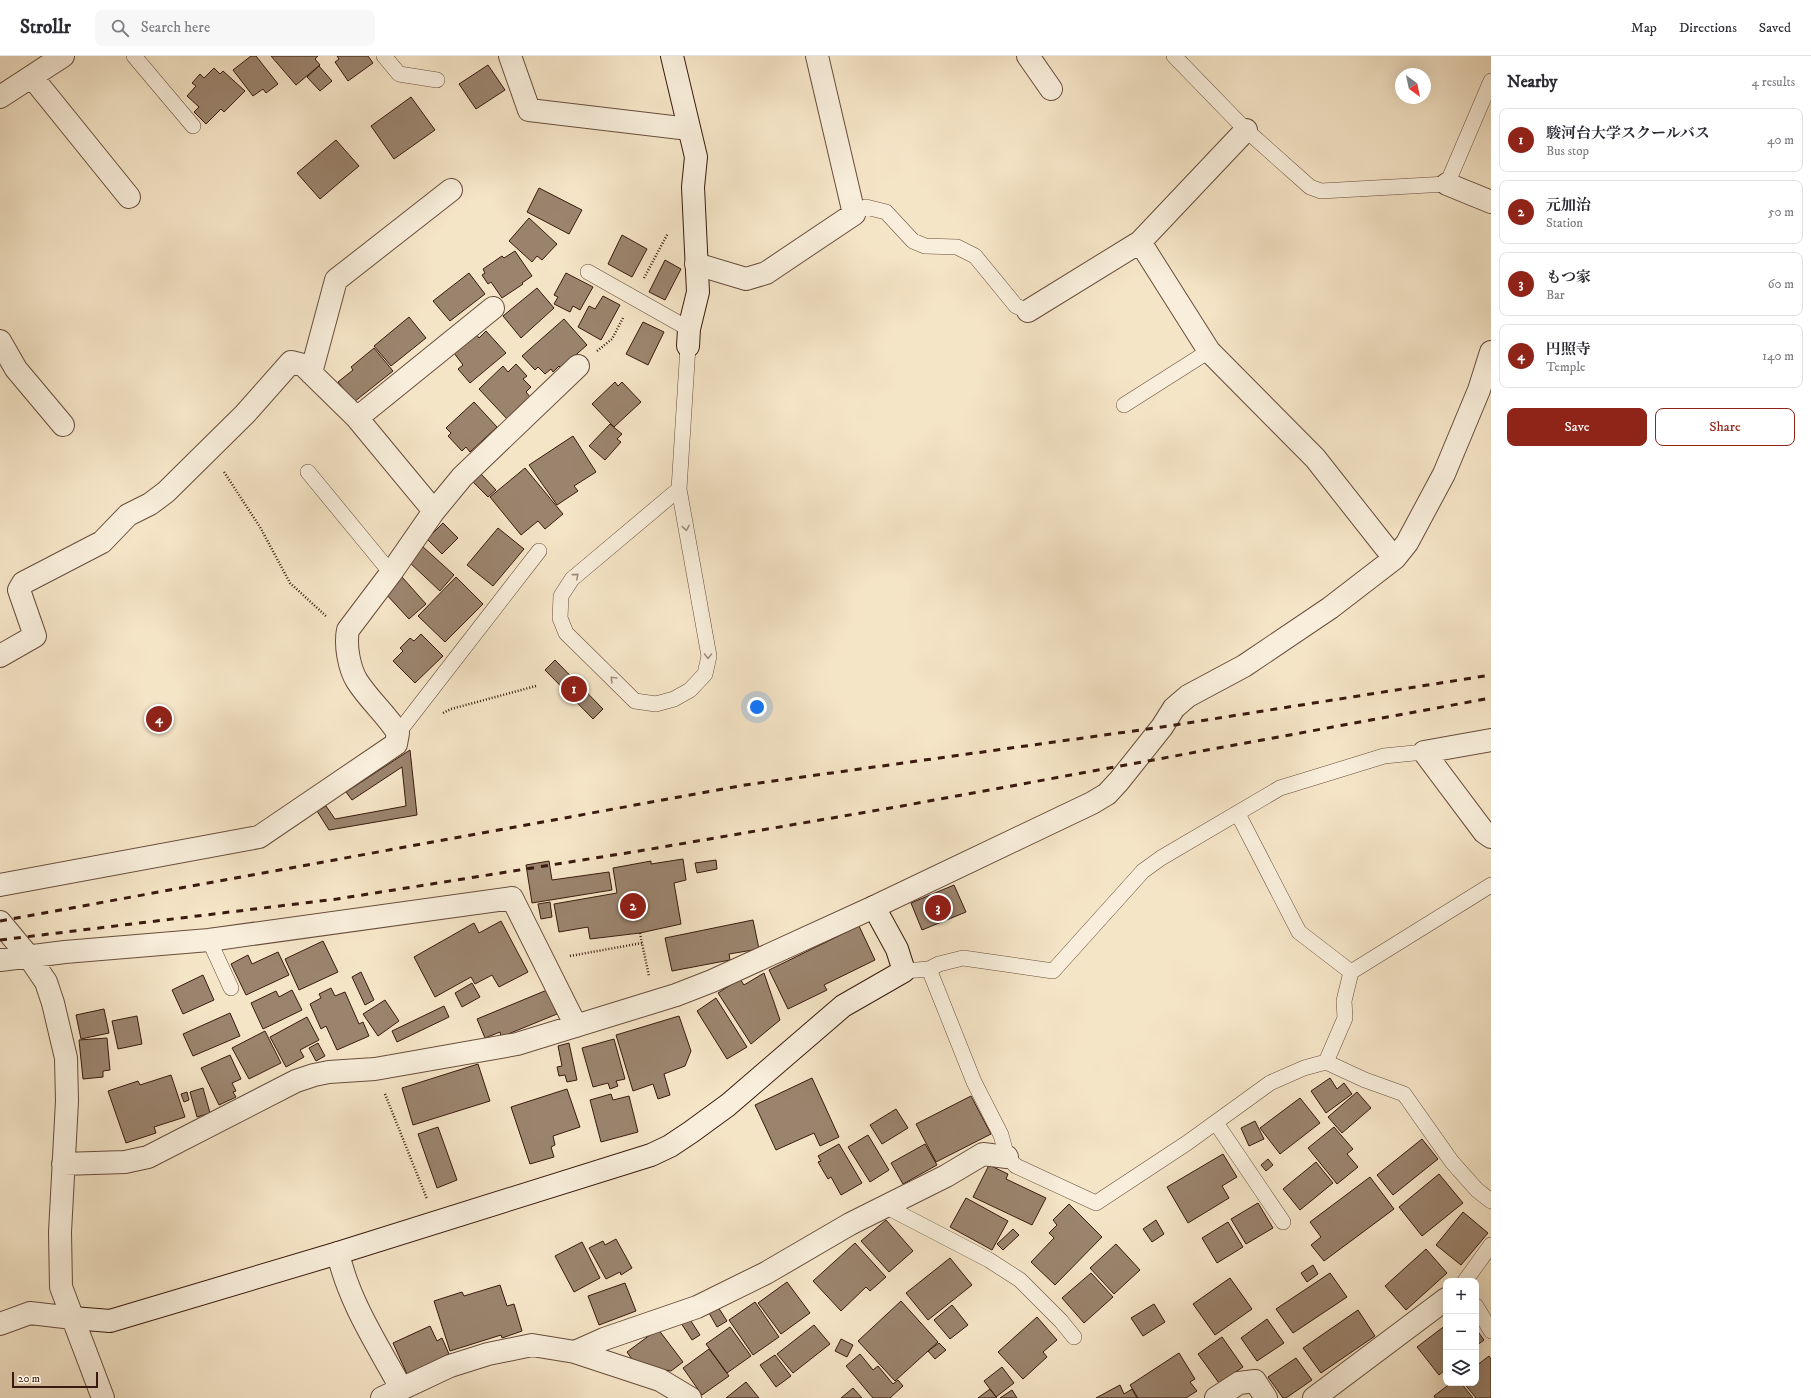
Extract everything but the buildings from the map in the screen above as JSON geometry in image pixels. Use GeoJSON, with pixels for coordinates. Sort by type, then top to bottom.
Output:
{"type":"FeatureCollection","features":[{"type":"Feature","properties":{"kind":"street"},"geometry":{"type":"LineString","coordinates":[[0,97],[63,56]]}},
{"type":"Feature","properties":{"kind":"street"},"geometry":{"type":"LineString","coordinates":[[510,56],[529,110],[689,129]]}},
{"type":"Feature","properties":{"kind":"street"},"geometry":{"type":"LineString","coordinates":[[672,56],[696,157],[693,188],[698,292],[689,338]]}},
{"type":"Feature","properties":{"kind":"street"},"geometry":{"type":"LineString","coordinates":[[696,264],[746,279],[766,273],[854,214],[817,56]]}},
{"type":"Feature","properties":{"kind":"street"},"geometry":{"type":"LineString","coordinates":[[1028,56],[1051,89]]}},
{"type":"Feature","properties":{"kind":"street"},"geometry":{"type":"LineString","coordinates":[[32,77],[129,197]]}},
{"type":"Feature","properties":{"kind":"street"},"geometry":{"type":"LineString","coordinates":[[1028,310],[1140,242],[1246,130]]}},
{"type":"Feature","properties":{"kind":"street"},"geometry":{"type":"LineString","coordinates":[[1447,184],[1491,202]]}},
{"type":"Feature","properties":{"kind":"street"},"geometry":{"type":"LineString","coordinates":[[311,374],[336,280],[451,190]]}},
{"type":"Feature","properties":{"kind":"street"},"geometry":{"type":"LineString","coordinates":[[1140,242],[1209,351],[1315,458],[1395,558]]}},
{"type":"Feature","properties":{"kind":"street"},"geometry":{"type":"LineString","coordinates":[[357,418],[493,308]]}},
{"type":"Feature","properties":{"kind":"street"},"geometry":{"type":"LineString","coordinates":[[0,341],[16,369],[63,425]]}},
{"type":"Feature","properties":{"kind":"street"},"geometry":{"type":"LineString","coordinates":[[63,1164],[125,1162],[148,1157],[296,1081],[314,1075],[329,1072],[375,1069],[517,1044],[654,1002],[712,981],[874,907],[1092,803],[1107,794],[1135,762],[1162,727],[1174,708],[1188,696],[1257,657],[1330,608],[1395,558],[1407,543],[1444,474],[1485,392],[1491,352]]}},
{"type":"Feature","properties":{"kind":"street"},"geometry":{"type":"LineString","coordinates":[[0,656],[35,636],[19,590],[23,583],[102,542],[128,515],[150,504],[166,492],[208,448],[262,396],[291,362],[303,364],[311,374],[357,418],[434,511]]}},
{"type":"Feature","properties":{"kind":"street"},"geometry":{"type":"LineString","coordinates":[[0,885],[259,837],[396,744],[398,733],[389,719],[357,681],[352,670],[346,640],[348,630],[391,573],[434,511],[462,477],[578,366]]}},
{"type":"Feature","properties":{"kind":"street"},"geometry":{"type":"LineString","coordinates":[[1491,740],[1424,752],[1484,832],[1491,837]]}},
{"type":"Feature","properties":{"kind":"street"},"geometry":{"type":"LineString","coordinates":[[0,960],[65,952],[209,940],[512,898],[576,1026]]}},
{"type":"Feature","properties":{"kind":"street"},"geometry":{"type":"LineString","coordinates":[[0,1324],[30,1313],[110,1321],[338,1253],[651,1155],[670,1146],[728,1105],[843,1006],[904,971],[897,949],[874,907]]}},
{"type":"Feature","properties":{"kind":"street"},"geometry":{"type":"LineString","coordinates":[[0,922],[29,957],[46,982],[55,1011],[66,1058],[67,1101],[60,1232],[61,1287],[103,1398]]}},
{"type":"Feature","properties":{"kind":"street"},"geometry":{"type":"LineString","coordinates":[[574,1352],[698,1307],[766,1273],[850,1224],[887,1207],[946,1176],[983,1154],[1007,1157]]}},
{"type":"Feature","properties":{"kind":"street"},"geometry":{"type":"LineString","coordinates":[[338,1253],[342,1273],[355,1305],[401,1388]]}},
{"type":"Feature","properties":{"kind":"street"},"geometry":{"type":"LineString","coordinates":[[1314,1398],[1443,1300]]}},
{"type":"Feature","properties":{"kind":"street"},"geometry":{"type":"LineString","coordinates":[[382,1398],[450,1366],[488,1354],[532,1345],[574,1352],[660,1380],[690,1398]]}},
{"type":"Feature","properties":{"kind":"street"},"geometry":{"type":"LineString","coordinates":[[1216,1398],[1239,1383],[1255,1381],[1266,1398]]}},
{"type":"Feature","properties":{"kind":"lane"},"geometry":{"type":"LineString","coordinates":[[134,56],[193,126]]}},
{"type":"Feature","properties":{"kind":"lane"},"geometry":{"type":"LineString","coordinates":[[384,56],[399,74],[437,80]]}},
{"type":"Feature","properties":{"kind":"lane"},"geometry":{"type":"LineString","coordinates":[[1174,56],[1246,130],[1310,187],[1320,191],[1447,184],[1491,81]]}},
{"type":"Feature","properties":{"kind":"lane"},"geometry":{"type":"LineString","coordinates":[[854,214],[866,206],[886,212],[913,241],[925,246],[957,247],[975,256],[1016,306],[1028,310]]}},
{"type":"Feature","properties":{"kind":"lane"},"geometry":{"type":"LineString","coordinates":[[588,272],[689,338],[679,489],[709,656],[705,674],[690,690],[674,699],[656,704],[635,701],[566,633],[560,618],[560,596],[572,579],[679,489]]}},
{"type":"Feature","properties":{"kind":"lane"},"geometry":{"type":"LineString","coordinates":[[1124,405],[1209,351]]}},
{"type":"Feature","properties":{"kind":"lane"},"geometry":{"type":"LineString","coordinates":[[308,472],[391,573]]}},
{"type":"Feature","properties":{"kind":"lane"},"geometry":{"type":"LineString","coordinates":[[398,733],[539,551]]}},
{"type":"Feature","properties":{"kind":"lane"},"geometry":{"type":"LineString","coordinates":[[904,971],[929,969],[939,964],[963,958],[1053,971],[1143,871],[1161,858],[1280,788],[1384,756],[1424,752]]}},
{"type":"Feature","properties":{"kind":"lane"},"geometry":{"type":"LineString","coordinates":[[1238,814],[1299,932],[1351,972]]}},
{"type":"Feature","properties":{"kind":"lane"},"geometry":{"type":"LineString","coordinates":[[1326,1062],[1345,1018],[1344,1001],[1351,972],[1491,885]]}},
{"type":"Feature","properties":{"kind":"lane"},"geometry":{"type":"LineString","coordinates":[[209,940],[231,988]]}},
{"type":"Feature","properties":{"kind":"lane"},"geometry":{"type":"LineString","coordinates":[[929,969],[974,1082],[1002,1135],[1007,1157],[1016,1166],[1096,1203],[1216,1123],[1270,1083],[1304,1068],[1326,1062],[1365,1080],[1404,1094],[1452,1162],[1477,1190],[1491,1201]]}},
{"type":"Feature","properties":{"kind":"lane"},"geometry":{"type":"LineString","coordinates":[[1216,1123],[1283,1222]]}},
{"type":"Feature","properties":{"kind":"lane"},"geometry":{"type":"LineString","coordinates":[[887,1207],[989,1260],[1020,1280],[1061,1321],[1074,1337]]}},
{"type":"Feature","properties":{"kind":"lane"},"geometry":{"type":"LineString","coordinates":[[1467,1278],[1491,1245]]}},
{"type":"Feature","properties":{"kind":"lane"},"geometry":{"type":"LineString","coordinates":[[1479,1311],[1491,1331]]}},
{"type":"Feature","properties":{"kind":"path"},"geometry":{"type":"LineString","coordinates":[[208,448],[260,527],[290,583],[347,635]]}},
{"type":"Feature","properties":{"kind":"path"},"geometry":{"type":"LineString","coordinates":[[441,715],[452,709],[536,686]]}},
{"type":"Feature","properties":{"kind":"path"},"geometry":{"type":"LineString","coordinates":[[640,933],[654,1002]]}},
{"type":"Feature","properties":{"kind":"path"},"geometry":{"type":"LineString","coordinates":[[544,961],[642,943]]}},
{"type":"Feature","properties":{"kind":"path"},"geometry":{"type":"LineString","coordinates":[[375,1069],[430,1205]]}},
{"type":"Feature","properties":{"kind":"railway"},"geometry":{"type":"LineString","coordinates":[[0,921],[745,785],[1162,727],[1491,675]]}},
{"type":"Feature","properties":{"kind":"railway"},"geometry":{"type":"LineString","coordinates":[[0,940],[337,899],[639,851],[902,806],[1491,698]]}},
{"type":"Feature","properties":{"kind":"place","name":"駿河台大学スクールバス"},"geometry":{"type":"Point","coordinates":[574,689]}},
{"type":"Feature","properties":{"kind":"place","name":"円照寺"},"geometry":{"type":"Point","coordinates":[159,719]}},
{"type":"Feature","properties":{"kind":"place","name":"元加治"},"geometry":{"type":"Point","coordinates":[633,906]}},
{"type":"Feature","properties":{"kind":"place","name":"もつ家"},"geometry":{"type":"Point","coordinates":[938,908]}}]}
